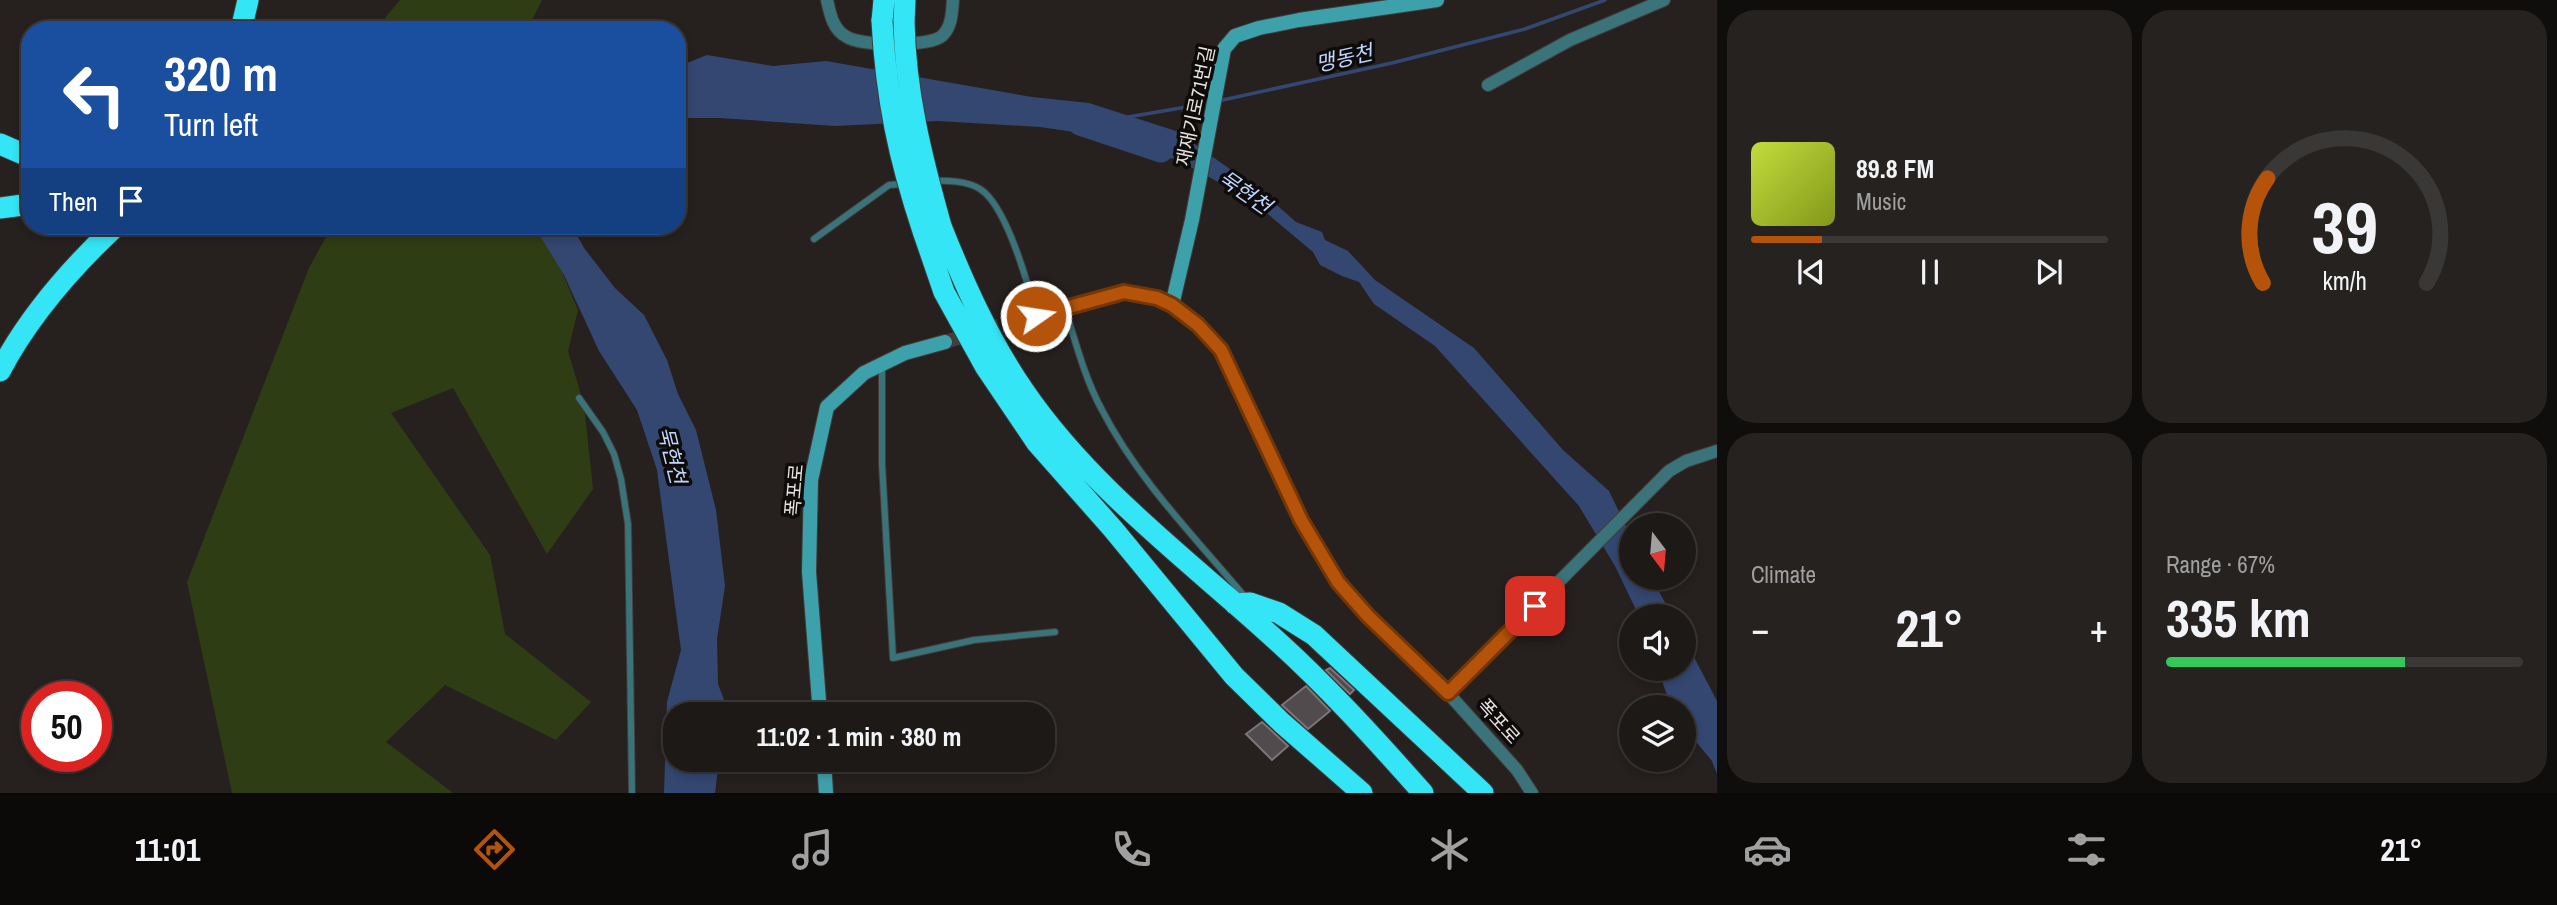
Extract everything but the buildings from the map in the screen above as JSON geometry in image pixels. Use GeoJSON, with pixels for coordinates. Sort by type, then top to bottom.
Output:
{"type":"FeatureCollection","features":[{"type":"Feature","properties":{"kind":"highway"},"geometry":{"type":"LineString","coordinates":[[243,21],[248,0]]}},
{"type":"Feature","properties":{"kind":"highway"},"geometry":{"type":"LineString","coordinates":[[256,21],[260,0]]}},
{"type":"Feature","properties":{"kind":"highway"},"geometry":{"type":"LineString","coordinates":[[882,7],[884,59],[896,141],[932,229],[1025,393],[1084,466],[1243,603],[1423,793]]}},
{"type":"Feature","properties":{"kind":"highway"},"geometry":{"type":"LineString","coordinates":[[904,11],[912,109],[944,292],[991,376],[1037,443],[1113,529],[1234,676],[1282,723],[1362,793]]}},
{"type":"Feature","properties":{"kind":"highway"},"geometry":{"type":"LineString","coordinates":[[0,144],[21,153]]}},
{"type":"Feature","properties":{"kind":"highway"},"geometry":{"type":"LineString","coordinates":[[0,196],[21,192]]}},
{"type":"Feature","properties":{"kind":"highway"},"geometry":{"type":"LineString","coordinates":[[0,208],[21,205]]}},
{"type":"Feature","properties":{"kind":"highway"},"geometry":{"type":"LineString","coordinates":[[0,371],[15,342],[49,298],[106,235]]}},
{"type":"Feature","properties":{"kind":"highway"},"geometry":{"type":"LineString","coordinates":[[1243,603],[1279,613],[1314,635],[1483,793]]}},
{"type":"Feature","properties":{"kind":"main road","name":"재재기로71번길"},"geometry":{"type":"LineString","coordinates":[[1172,305],[1192,220],[1220,67],[1228,42],[1247,32],[1299,20],[1437,0]]}},
{"type":"Feature","properties":{"kind":"main road","name":"폭포로"},"geometry":{"type":"LineString","coordinates":[[1011,321],[1124,292],[1157,298],[1172,305]]}},
{"type":"Feature","properties":{"kind":"main road","name":"폭포로"},"geometry":{"type":"LineString","coordinates":[[819,702],[809,572],[811,480],[827,407],[864,373],[905,353],[945,342]]}},
{"type":"Feature","properties":{"kind":"main road"},"geometry":{"type":"LineString","coordinates":[[825,772],[827,793]]}},
{"type":"Feature","properties":{"kind":"street"},"geometry":{"type":"LineString","coordinates":[[827,0],[834,24],[847,38],[920,45],[942,37],[950,23],[953,0]]}},
{"type":"Feature","properties":{"kind":"street"},"geometry":{"type":"LineString","coordinates":[[1488,85],[1570,40],[1664,0]]}},
{"type":"Feature","properties":{"kind":"street","name":"폭포로"},"geometry":{"type":"LineString","coordinates":[[1172,305],[1198,325],[1221,350],[1301,520],[1338,582],[1368,616],[1448,693],[1517,770],[1532,793]]}},
{"type":"Feature","properties":{"kind":"street"},"geometry":{"type":"LineString","coordinates":[[1448,693],[1670,471],[1686,461],[1717,451]]}},
{"type":"Feature","properties":{"kind":"lane"},"geometry":{"type":"LineString","coordinates":[[814,239],[889,185],[945,180],[979,188],[995,203],[1027,279],[1036,316]]}},
{"type":"Feature","properties":{"kind":"lane"},"geometry":{"type":"LineString","coordinates":[[1065,309],[1087,375],[1112,429],[1142,475],[1243,603]]}},
{"type":"Feature","properties":{"kind":"lane"},"geometry":{"type":"LineString","coordinates":[[882,364],[882,464],[893,658],[974,640],[1055,632]]}},
{"type":"Feature","properties":{"kind":"lane"},"geometry":{"type":"LineString","coordinates":[[579,398],[603,432],[614,454],[628,524],[632,793]]}},
{"type":"Feature","properties":{"kind":"green space"},"geometry":{"type":"Polygon","coordinates":[[[400,0],[542,0],[532,21],[384,21],[400,0]]]}},
{"type":"Feature","properties":{"kind":"green space"},"geometry":{"type":"Polygon","coordinates":[[[327,235],[547,235],[578,310],[568,351],[584,405],[593,489],[547,554],[453,388],[391,413],[490,555],[505,634],[591,702],[556,740],[445,685],[386,742],[453,793],[232,793],[187,582],[309,268],[327,235]]]}},
{"type":"Feature","properties":{"kind":"water"},"geometry":{"type":"Polygon","coordinates":[[[707,55],[773,66],[826,61],[1032,97],[1089,103],[1176,131],[1261,191],[1296,222],[1322,232],[1325,240],[1348,251],[1375,280],[1474,348],[1563,450],[1609,491],[1620,513],[1619,574],[1579,506],[1435,346],[1374,304],[1359,282],[1320,265],[1313,252],[1251,200],[1178,160],[1158,155],[1117,133],[1088,134],[1040,127],[938,121],[835,126],[686,118],[686,63],[707,55]]]}},
{"type":"Feature","properties":{"kind":"water"},"geometry":{"type":"Polygon","coordinates":[[[540,235],[577,235],[615,288],[644,315],[667,360],[678,394],[696,430],[716,510],[725,586],[717,639],[718,684],[725,702],[667,702],[681,650],[657,470],[637,410],[599,351],[564,275],[540,235]]]}},
{"type":"Feature","properties":{"kind":"water"},"geometry":{"type":"Polygon","coordinates":[[[1627,590],[1658,590],[1666,604],[1633,604],[1627,590]]]}},
{"type":"Feature","properties":{"kind":"water"},"geometry":{"type":"Polygon","coordinates":[[[1696,661],[1717,701],[1717,774],[1712,761],[1696,742],[1696,695],[1667,695],[1662,681],[1696,681],[1696,661]]]}},
{"type":"Feature","properties":{"kind":"water"},"geometry":{"type":"Polygon","coordinates":[[[665,772],[718,772],[715,793],[664,793],[665,772]]]}},
{"type":"Feature","properties":{"kind":"waterway","name":"맹동천"},"geometry":{"type":"LineString","coordinates":[[1218,101],[1392,63],[1525,29],[1605,0]]}},
{"type":"Feature","properties":{"kind":"waterway","name":"맹동천"},"geometry":{"type":"LineString","coordinates":[[1128,117],[1210,103]]}},
{"type":"Feature","properties":{"kind":"waterway","name":"묵현천"},"geometry":{"type":"LineString","coordinates":[[1080,124],[1161,151]]}},
{"type":"Feature","properties":{"kind":"tunnel"},"geometry":{"type":"LineString","coordinates":[[945,342],[1011,322]]}},
{"type":"Feature","properties":{"kind":"route"},"geometry":{"type":"LineString","coordinates":[[1036,316],[1124,292],[1157,298],[1172,305],[1198,325],[1221,350],[1272,463],[1316,548],[1338,582],[1368,616],[1448,693],[1535,606]]}}]}
